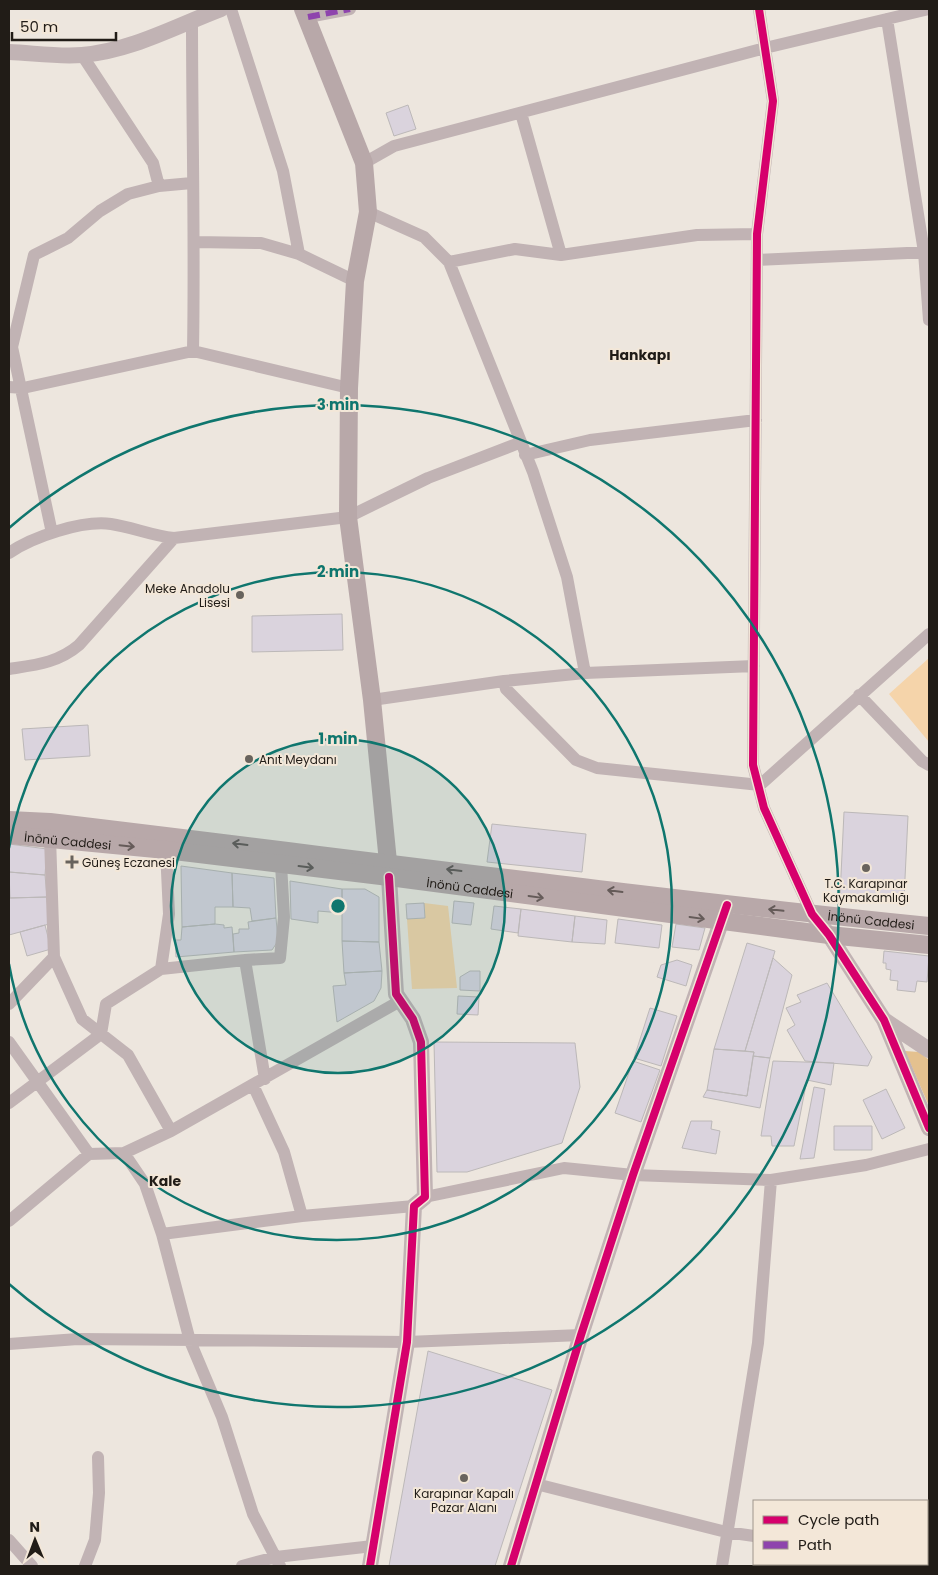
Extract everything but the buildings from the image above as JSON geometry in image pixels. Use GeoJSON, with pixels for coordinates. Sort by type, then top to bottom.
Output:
{"type":"FeatureCollection","features":[{"type":"Feature","properties":{"kind":"main road"},"geometry":{"type":"LineString","coordinates":[[305,13],[364,164],[368,212],[355,281],[349,388],[348,517],[372,700],[389,870]]}},
{"type":"Feature","properties":{"kind":"main road","name":"İnönü Caddesi"},"geometry":{"type":"LineString","coordinates":[[9,820],[50,822],[389,870],[725,913],[829,935],[929,945]]}},
{"type":"Feature","properties":{"kind":"main road","name":"İnönü Caddesi"},"geometry":{"type":"LineString","coordinates":[[9,835],[50,837],[281,864],[389,870]]}},
{"type":"Feature","properties":{"kind":"main road","name":"İnönü Caddesi"},"geometry":{"type":"LineString","coordinates":[[725,913],[812,914],[929,926]]}},
{"type":"Feature","properties":{"kind":"street"},"geometry":{"type":"LineString","coordinates":[[9,52],[82,55],[114,50],[152,38],[221,9]]}},
{"type":"Feature","properties":{"kind":"street"},"geometry":{"type":"LineString","coordinates":[[230,9],[283,171],[299,254]]}},
{"type":"Feature","properties":{"kind":"street"},"geometry":{"type":"LineString","coordinates":[[305,13],[350,9]]}},
{"type":"Feature","properties":{"kind":"street"},"geometry":{"type":"LineString","coordinates":[[759,9],[773,102],[757,234],[753,765],[760,785],[764,808],[812,914],[829,935],[884,1020],[929,1128]]}},
{"type":"Feature","properties":{"kind":"street"},"geometry":{"type":"LineString","coordinates":[[364,164],[394,146],[765,48],[929,9]]}},
{"type":"Feature","properties":{"kind":"street"},"geometry":{"type":"LineString","coordinates":[[887,19],[926,252],[929,320]]}},
{"type":"Feature","properties":{"kind":"street"},"geometry":{"type":"LineString","coordinates":[[192,20],[192,183],[195,242],[193,351]]}},
{"type":"Feature","properties":{"kind":"street"},"geometry":{"type":"LineString","coordinates":[[82,55],[153,163],[159,186]]}},
{"type":"Feature","properties":{"kind":"street"},"geometry":{"type":"LineString","coordinates":[[520,113],[561,255]]}},
{"type":"Feature","properties":{"kind":"street"},"geometry":{"type":"LineString","coordinates":[[52,533],[23,388],[12,347],[34,255],[68,238],[100,211],[128,194],[159,186],[192,183]]}},
{"type":"Feature","properties":{"kind":"street"},"geometry":{"type":"LineString","coordinates":[[368,212],[424,237],[449,262],[522,449],[533,472],[567,577],[585,673]]}},
{"type":"Feature","properties":{"kind":"street"},"geometry":{"type":"LineString","coordinates":[[449,262],[515,249],[561,255],[697,235],[757,234]]}},
{"type":"Feature","properties":{"kind":"street"},"geometry":{"type":"LineString","coordinates":[[195,242],[261,243],[299,254],[355,281]]}},
{"type":"Feature","properties":{"kind":"street"},"geometry":{"type":"LineString","coordinates":[[757,260],[926,252]]}},
{"type":"Feature","properties":{"kind":"street"},"geometry":{"type":"LineString","coordinates":[[9,387],[23,388],[193,351],[349,388]]}},
{"type":"Feature","properties":{"kind":"street"},"geometry":{"type":"LineString","coordinates":[[9,553],[22,543],[52,533],[90,524],[108,523],[155,536],[174,538],[348,517],[428,478],[522,449],[756,420]]}},
{"type":"Feature","properties":{"kind":"street"},"geometry":{"type":"LineString","coordinates":[[9,670],[52,662],[67,655],[79,645],[174,538]]}},
{"type":"Feature","properties":{"kind":"street"},"geometry":{"type":"LineString","coordinates":[[504,681],[506,689],[576,760],[597,768],[760,785],[929,634]]}},
{"type":"Feature","properties":{"kind":"street"},"geometry":{"type":"LineString","coordinates":[[372,700],[504,681],[585,673],[754,666]]}},
{"type":"Feature","properties":{"kind":"street"},"geometry":{"type":"LineString","coordinates":[[859,695],[922,761],[929,765]]}},
{"type":"Feature","properties":{"kind":"street"},"geometry":{"type":"LineString","coordinates":[[50,837],[54,957],[82,1019],[128,1055],[171,1132]]}},
{"type":"Feature","properties":{"kind":"street"},"geometry":{"type":"LineString","coordinates":[[161,969],[169,914],[166,850]]}},
{"type":"Feature","properties":{"kind":"street"},"geometry":{"type":"LineString","coordinates":[[9,1103],[101,1034],[106,1004],[161,969],[280,958],[284,917],[281,864]]}},
{"type":"Feature","properties":{"kind":"street"},"geometry":{"type":"LineString","coordinates":[[370,1566],[407,1342],[420,1202],[421,1042],[414,1019],[396,994],[389,870]]}},
{"type":"Feature","properties":{"kind":"street"},"geometry":{"type":"LineString","coordinates":[[511,1566],[581,1334],[633,1175],[725,913]]}},
{"type":"Feature","properties":{"kind":"street"},"geometry":{"type":"LineString","coordinates":[[9,1004],[54,957]]}},
{"type":"Feature","properties":{"kind":"street"},"geometry":{"type":"LineString","coordinates":[[245,960],[259,1082],[284,1152],[302,1216]]}},
{"type":"Feature","properties":{"kind":"street"},"geometry":{"type":"LineString","coordinates":[[9,1221],[89,1154],[124,1153],[171,1132],[400,1001]]}},
{"type":"Feature","properties":{"kind":"street"},"geometry":{"type":"LineString","coordinates":[[884,1020],[929,1050]]}},
{"type":"Feature","properties":{"kind":"street"},"geometry":{"type":"LineString","coordinates":[[9,1042],[89,1154]]}},
{"type":"Feature","properties":{"kind":"street"},"geometry":{"type":"LineString","coordinates":[[162,1234],[420,1202],[564,1168],[633,1175],[771,1180],[866,1165],[929,1149]]}},
{"type":"Feature","properties":{"kind":"street"},"geometry":{"type":"LineString","coordinates":[[124,1153],[145,1184],[162,1234],[190,1341],[222,1417],[253,1514],[278,1562]]}},
{"type":"Feature","properties":{"kind":"street"},"geometry":{"type":"LineString","coordinates":[[722,1566],[758,1343],[771,1180]]}},
{"type":"Feature","properties":{"kind":"street"},"geometry":{"type":"LineString","coordinates":[[9,1344],[78,1339],[407,1342],[581,1334]]}},
{"type":"Feature","properties":{"kind":"street"},"geometry":{"type":"LineString","coordinates":[[85,1566],[95,1540],[99,1493],[98,1457]]}},
{"type":"Feature","properties":{"kind":"street"},"geometry":{"type":"LineString","coordinates":[[536,1484],[726,1532],[753,1536]]}},
{"type":"Feature","properties":{"kind":"street"},"geometry":{"type":"LineString","coordinates":[[9,1540],[32,1566]]}},
{"type":"Feature","properties":{"kind":"street"},"geometry":{"type":"LineString","coordinates":[[242,1566],[373,1546]]}},
{"type":"Feature","properties":{"kind":"shaded area"},"geometry":{"type":"Polygon","coordinates":[[[929,658],[929,742],[889,694],[929,658]]]}},
{"type":"Feature","properties":{"kind":"shaded area"},"geometry":{"type":"Polygon","coordinates":[[[424,903],[448,906],[457,988],[412,989],[407,919],[425,918],[424,903]]]}},
{"type":"Feature","properties":{"kind":"shaded area"},"geometry":{"type":"Polygon","coordinates":[[[905,1051],[919,1052],[929,1060],[929,1106],[905,1051]]]}},
{"type":"Feature","properties":{"kind":"marked path"},"geometry":{"type":"LineString","coordinates":[[308,17],[350,9]]}},
{"type":"Feature","properties":{"kind":"cycle path"},"geometry":{"type":"LineString","coordinates":[[759,9],[773,101],[757,234],[753,765],[764,808],[812,914],[829,935],[884,1020],[929,1128]]}},
{"type":"Feature","properties":{"kind":"cycle path"},"geometry":{"type":"LineString","coordinates":[[370,1566],[407,1342],[414,1206],[425,1197],[421,1042],[413,1019],[396,994],[389,877]]}},
{"type":"Feature","properties":{"kind":"cycle path"},"geometry":{"type":"LineString","coordinates":[[511,1566],[581,1335],[633,1175],[727,905]]}},
{"type":"Feature","properties":{"kind":"place","name":"Meke Anadolu Lisesi"},"geometry":{"type":"Point","coordinates":[240,595]}},
{"type":"Feature","properties":{"kind":"place","name":"Anıt Meydanı"},"geometry":{"type":"Point","coordinates":[249,759]}},
{"type":"Feature","properties":{"kind":"place","name":"Güneş Eczanesi"},"geometry":{"type":"Point","coordinates":[72,862]}},
{"type":"Feature","properties":{"kind":"place","name":"T.C. Karapınar Kaymakamlığı"},"geometry":{"type":"Point","coordinates":[866,868]}},
{"type":"Feature","properties":{"kind":"place","name":"Karapınar Kapalı Pazar Alanı"},"geometry":{"type":"Point","coordinates":[464,1478]}},
{"type":"Feature","properties":{"kind":"district","name":"Hankapı"},"geometry":{"type":"Point","coordinates":[640,355]}},
{"type":"Feature","properties":{"kind":"district","name":"Kale"},"geometry":{"type":"Point","coordinates":[165,1181]}}]}
